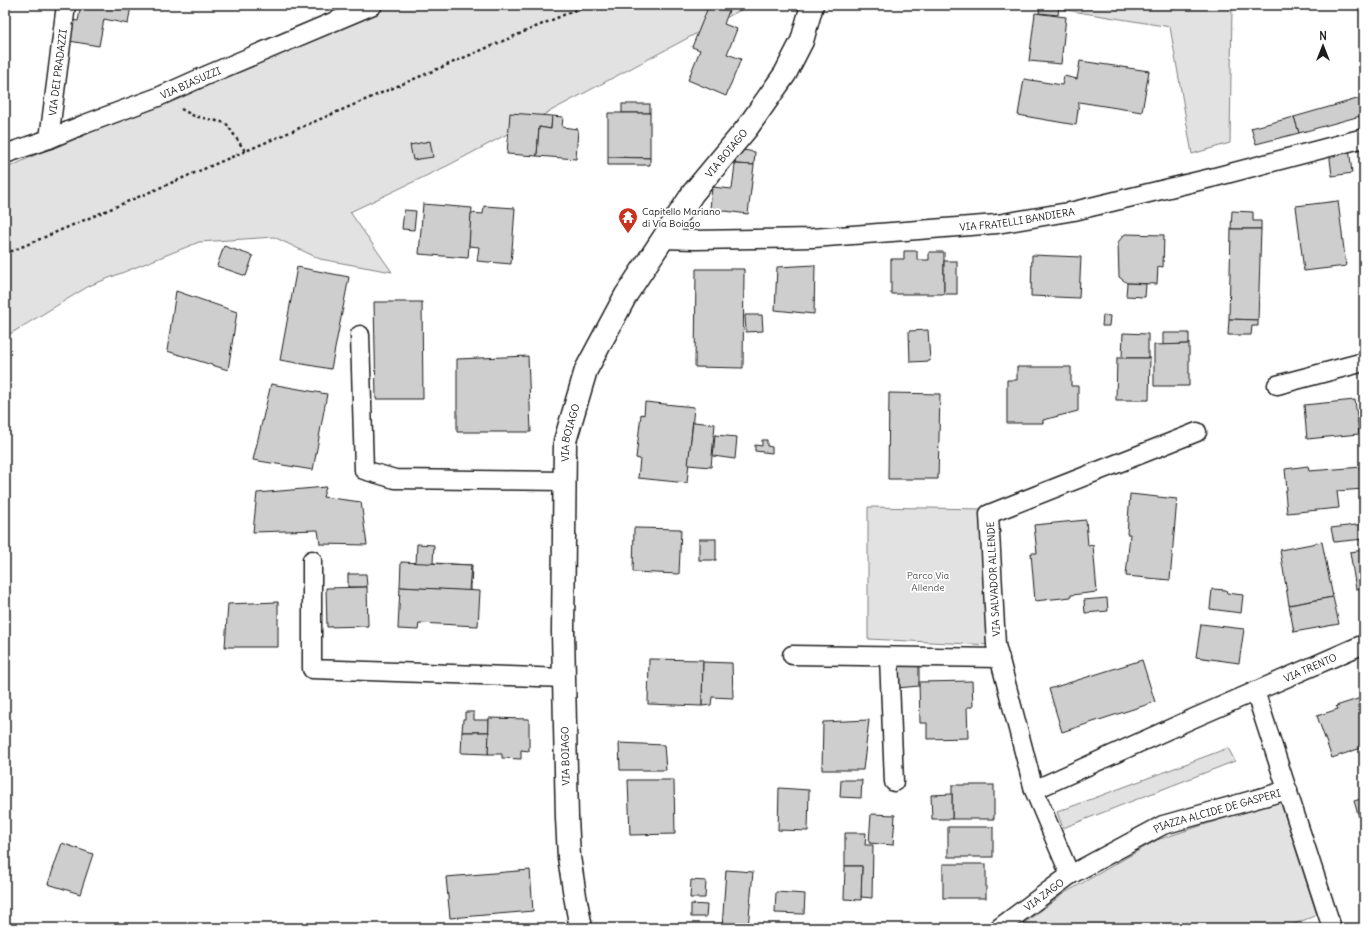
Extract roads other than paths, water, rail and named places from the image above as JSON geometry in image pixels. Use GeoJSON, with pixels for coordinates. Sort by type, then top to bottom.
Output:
{"type":"FeatureCollection","features":[{"type":"Feature","properties":{"kind":"street","name":"VIA DEI PRADAZZI"},"geometry":{"type":"LineString","coordinates":[[49,139],[66,5]]}},
{"type":"Feature","properties":{"kind":"street","name":"VIA BIASUZZI"},"geometry":{"type":"LineString","coordinates":[[5,154],[158,98],[205,76],[373,5]]}},
{"type":"Feature","properties":{"kind":"street","name":"VIA BOIAGO"},"geometry":{"type":"LineString","coordinates":[[581,928],[569,857],[567,818],[563,561],[565,441],[586,370],[626,295],[661,239],[693,193],[747,128],[785,74],[802,41],[812,5]]}},
{"type":"Feature","properties":{"kind":"street","name":"VIA FRATELLI BANDIERA"},"geometry":{"type":"LineString","coordinates":[[661,239],[695,240],[813,238],[997,224],[1074,211],[1364,138]]}},
{"type":"Feature","properties":{"kind":"street"},"geometry":{"type":"LineString","coordinates":[[360,335],[364,470],[395,479],[564,481]]}},
{"type":"Feature","properties":{"kind":"street"},"geometry":{"type":"LineString","coordinates":[[1277,385],[1364,362]]}},
{"type":"Feature","properties":{"kind":"street","name":"VIA SALVADOR ALLENDE"},"geometry":{"type":"LineString","coordinates":[[1034,790],[996,645],[989,514],[1197,432]]}},
{"type":"Feature","properties":{"kind":"street"},"geometry":{"type":"LineString","coordinates":[[312,560],[312,669],[564,678]]}},
{"type":"Feature","properties":{"kind":"street","name":"VIA TRENTO"},"geometry":{"type":"LineString","coordinates":[[1255,691],[1364,644]]}},
{"type":"Feature","properties":{"kind":"street"},"geometry":{"type":"LineString","coordinates":[[792,655],[1000,658]]}},
{"type":"Feature","properties":{"kind":"street"},"geometry":{"type":"LineString","coordinates":[[889,657],[894,782]]}},
{"type":"Feature","properties":{"kind":"street"},"geometry":{"type":"LineString","coordinates":[[1070,875],[1034,790],[1255,691]]}},
{"type":"Feature","properties":{"kind":"street","name":"PIAZZA ALCIDE DE GASPERI"},"geometry":{"type":"LineString","coordinates":[[1070,875],[1163,825],[1288,790],[1255,691]]}},
{"type":"Feature","properties":{"kind":"street"},"geometry":{"type":"LineString","coordinates":[[1288,790],[1332,928]]}},
{"type":"Feature","properties":{"kind":"street","name":"VIA ZAGO"},"geometry":{"type":"LineString","coordinates":[[999,928],[1070,875]]}},
{"type":"Feature","properties":{"kind":"place","name":"Capitello Mariano di Via Boiago"},"geometry":{"type":"Point","coordinates":[628,234]}},
{"type":"Feature","properties":{"kind":"park label","name":"Parco Via Allende"},"geometry":{"type":"Point","coordinates":[928,580]}}]}
